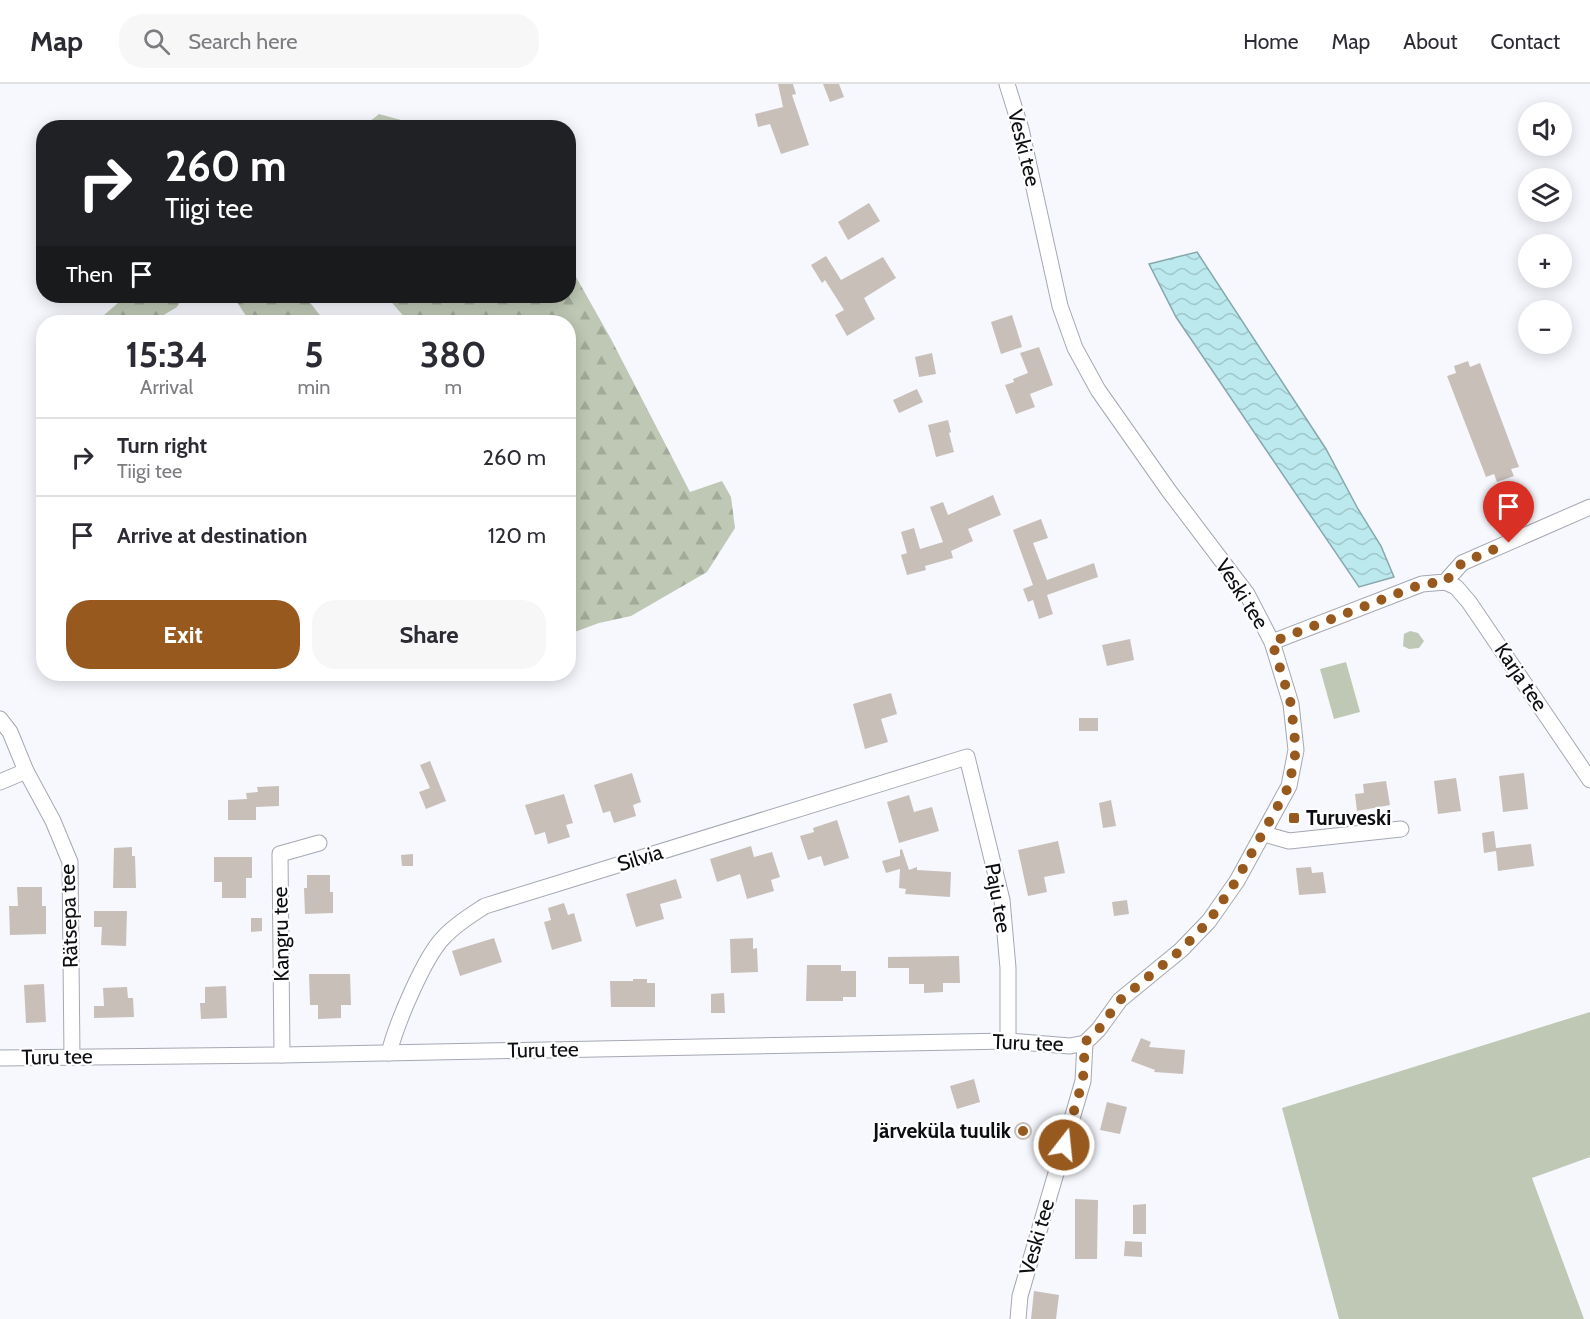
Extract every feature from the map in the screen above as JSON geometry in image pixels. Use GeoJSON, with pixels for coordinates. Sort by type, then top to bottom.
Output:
{"type":"FeatureCollection","features":[{"type":"Feature","properties":{"kind":"street","name":"Veski tee"},"geometry":{"type":"LineString","coordinates":[[1007,84],[1022,129],[1060,306],[1075,348],[1098,390],[1169,491],[1247,594],[1272,642],[1291,704],[1296,750],[1289,786],[1236,881],[1209,921],[1181,950],[1120,1000],[1099,1029],[1085,1042],[1083,1080],[1020,1296],[1018,1319]]}},
{"type":"Feature","properties":{"kind":"street"},"geometry":{"type":"LineString","coordinates":[[1272,642],[1422,584],[1445,582],[1462,563],[1590,507]]}},
{"type":"Feature","properties":{"kind":"street","name":"Karja tee"},"geometry":{"type":"LineString","coordinates":[[1445,582],[1456,587],[1470,602],[1590,780]]}},
{"type":"Feature","properties":{"kind":"street","name":"Rätsepa tee"},"geometry":{"type":"LineString","coordinates":[[0,719],[10,732],[26,771],[53,821],[70,862],[72,1057]]}},
{"type":"Feature","properties":{"kind":"street","name":"Paju tee"},"geometry":{"type":"LineString","coordinates":[[967,757],[1002,900],[1008,968],[1008,1041]]}},
{"type":"Feature","properties":{"kind":"street","name":"Silvia"},"geometry":{"type":"LineString","coordinates":[[389,1053],[403,1014],[432,952],[458,924],[485,906],[967,757]]}},
{"type":"Feature","properties":{"kind":"street"},"geometry":{"type":"LineString","coordinates":[[0,782],[26,771]]}},
{"type":"Feature","properties":{"kind":"street"},"geometry":{"type":"LineString","coordinates":[[1263,834],[1289,841],[1401,829]]}},
{"type":"Feature","properties":{"kind":"street","name":"Kangru tee"},"geometry":{"type":"LineString","coordinates":[[282,1055],[280,854],[319,843]]}},
{"type":"Feature","properties":{"kind":"street","name":"Turu tee"},"geometry":{"type":"LineString","coordinates":[[0,1058],[1008,1041],[1070,1046],[1085,1042]]}},
{"type":"Feature","properties":{"kind":"green space"},"geometry":{"type":"Polygon","coordinates":[[[379,114],[401,120],[372,120],[379,114]]]}},
{"type":"Feature","properties":{"kind":"green space"},"geometry":{"type":"Polygon","coordinates":[[[576,277],[611,339],[690,492],[722,481],[731,497],[735,528],[707,572],[631,616],[599,623],[576,631],[576,315],[403,315],[392,303],[576,303],[576,277]]]}},
{"type":"Feature","properties":{"kind":"green space"},"geometry":{"type":"Polygon","coordinates":[[[118,303],[180,303],[164,315],[104,315],[118,303]]]}},
{"type":"Feature","properties":{"kind":"green space"},"geometry":{"type":"Polygon","coordinates":[[[238,303],[310,303],[320,315],[245,315],[238,303]]]}},
{"type":"Feature","properties":{"kind":"green space"},"geometry":{"type":"Polygon","coordinates":[[[1410,631],[1418,633],[1424,641],[1419,648],[1409,649],[1403,646],[1404,634],[1410,631]]]}},
{"type":"Feature","properties":{"kind":"green space"},"geometry":{"type":"Polygon","coordinates":[[[1346,662],[1360,712],[1334,719],[1320,669],[1346,662]]]}},
{"type":"Feature","properties":{"kind":"green space"},"geometry":{"type":"Polygon","coordinates":[[[1590,1012],[1590,1157],[1532,1178],[1584,1319],[1339,1319],[1282,1108],[1590,1012]]]}},
{"type":"Feature","properties":{"kind":"water"},"geometry":{"type":"Polygon","coordinates":[[[1197,252],[1326,449],[1381,546],[1394,577],[1359,587],[1176,317],[1149,264],[1197,252]]]}},
{"type":"Feature","properties":{"kind":"building"},"geometry":{"type":"Polygon","coordinates":[[[778,84],[793,84],[796,94],[792,95],[809,145],[781,154],[770,124],[758,127],[755,114],[783,107],[778,84]]]}},
{"type":"Feature","properties":{"kind":"building"},"geometry":{"type":"Polygon","coordinates":[[[823,84],[839,84],[844,97],[830,102],[823,84]]]}},
{"type":"Feature","properties":{"kind":"building"},"geometry":{"type":"Polygon","coordinates":[[[869,203],[880,221],[848,240],[838,222],[869,203]]]}},
{"type":"Feature","properties":{"kind":"building"},"geometry":{"type":"Polygon","coordinates":[[[826,256],[841,280],[883,257],[896,278],[864,298],[875,319],[847,336],[835,315],[844,310],[825,280],[822,283],[811,265],[826,256]]]}},
{"type":"Feature","properties":{"kind":"building"},"geometry":{"type":"Polygon","coordinates":[[[1012,315],[1022,347],[1001,354],[991,322],[1012,315]]]}},
{"type":"Feature","properties":{"kind":"building"},"geometry":{"type":"Polygon","coordinates":[[[1039,347],[1053,385],[1030,394],[1035,407],[1016,414],[1005,385],[1028,373],[1020,353],[1039,347]]]}},
{"type":"Feature","properties":{"kind":"building"},"geometry":{"type":"Polygon","coordinates":[[[932,353],[936,374],[919,377],[915,357],[932,353]]]}},
{"type":"Feature","properties":{"kind":"building"},"geometry":{"type":"Polygon","coordinates":[[[1468,361],[1470,367],[1480,363],[1519,467],[1511,469],[1514,476],[1497,482],[1494,474],[1486,477],[1447,376],[1456,373],[1454,366],[1468,361]]]}},
{"type":"Feature","properties":{"kind":"building"},"geometry":{"type":"Polygon","coordinates":[[[917,389],[923,402],[899,413],[893,400],[917,389]]]}},
{"type":"Feature","properties":{"kind":"building"},"geometry":{"type":"Polygon","coordinates":[[[948,420],[954,452],[936,457],[928,425],[948,420]]]}},
{"type":"Feature","properties":{"kind":"building"},"geometry":{"type":"Polygon","coordinates":[[[993,495],[1001,515],[968,529],[973,541],[951,551],[953,558],[925,566],[926,570],[907,575],[901,555],[907,553],[901,532],[914,528],[920,549],[943,542],[930,507],[943,502],[948,515],[993,495]]]}},
{"type":"Feature","properties":{"kind":"building"},"geometry":{"type":"Polygon","coordinates":[[[1041,519],[1048,538],[1033,543],[1047,580],[1094,563],[1098,577],[1047,595],[1053,614],[1039,619],[1033,600],[1028,602],[1023,589],[1033,585],[1013,530],[1041,519]]]}},
{"type":"Feature","properties":{"kind":"building"},"geometry":{"type":"Polygon","coordinates":[[[1130,639],[1134,660],[1107,666],[1102,645],[1130,639]]]}},
{"type":"Feature","properties":{"kind":"building"},"geometry":{"type":"Polygon","coordinates":[[[891,693],[897,714],[881,719],[888,742],[865,749],[853,704],[891,693]]]}},
{"type":"Feature","properties":{"kind":"building"},"geometry":{"type":"Polygon","coordinates":[[[1079,718],[1098,718],[1098,731],[1079,731],[1079,718]]]}},
{"type":"Feature","properties":{"kind":"building"},"geometry":{"type":"Polygon","coordinates":[[[430,761],[446,801],[426,809],[419,792],[430,788],[420,765],[430,761]]]}},
{"type":"Feature","properties":{"kind":"building"},"geometry":{"type":"Polygon","coordinates":[[[632,773],[641,802],[633,805],[636,816],[614,823],[610,811],[603,813],[594,785],[632,773]]]}},
{"type":"Feature","properties":{"kind":"building"},"geometry":{"type":"Polygon","coordinates":[[[1524,773],[1528,809],[1503,812],[1499,776],[1524,773]]]}},
{"type":"Feature","properties":{"kind":"building"},"geometry":{"type":"Polygon","coordinates":[[[1456,778],[1461,811],[1438,814],[1434,781],[1456,778]]]}},
{"type":"Feature","properties":{"kind":"building"},"geometry":{"type":"Polygon","coordinates":[[[1386,781],[1390,805],[1357,811],[1355,794],[1364,793],[1363,784],[1386,781]]]}},
{"type":"Feature","properties":{"kind":"building"},"geometry":{"type":"Polygon","coordinates":[[[279,786],[279,806],[256,807],[256,820],[228,820],[228,800],[247,799],[246,793],[258,792],[257,787],[279,786]]]}},
{"type":"Feature","properties":{"kind":"building"},"geometry":{"type":"Polygon","coordinates":[[[564,794],[573,823],[566,825],[570,837],[548,844],[545,832],[535,835],[525,805],[564,794]]]}},
{"type":"Feature","properties":{"kind":"building"},"geometry":{"type":"Polygon","coordinates":[[[909,795],[914,812],[932,807],[939,831],[899,843],[887,802],[909,795]]]}},
{"type":"Feature","properties":{"kind":"building"},"geometry":{"type":"Polygon","coordinates":[[[1111,800],[1116,826],[1103,828],[1099,803],[1111,800]]]}},
{"type":"Feature","properties":{"kind":"building"},"geometry":{"type":"Polygon","coordinates":[[[837,820],[849,858],[824,866],[821,856],[808,860],[800,836],[814,832],[813,828],[837,820]]]}},
{"type":"Feature","properties":{"kind":"building"},"geometry":{"type":"Polygon","coordinates":[[[1494,831],[1496,848],[1531,844],[1534,866],[1498,871],[1496,851],[1484,853],[1482,833],[1494,831]]]}},
{"type":"Feature","properties":{"kind":"building"},"geometry":{"type":"Polygon","coordinates":[[[1058,841],[1065,873],[1044,877],[1047,892],[1028,896],[1018,850],[1058,841]]]}},
{"type":"Feature","properties":{"kind":"building"},"geometry":{"type":"Polygon","coordinates":[[[751,846],[754,857],[772,852],[780,877],[771,880],[774,891],[747,899],[740,874],[717,882],[710,859],[751,846]]]}},
{"type":"Feature","properties":{"kind":"building"},"geometry":{"type":"Polygon","coordinates":[[[132,847],[132,856],[135,856],[136,888],[113,888],[114,848],[132,847]]]}},
{"type":"Feature","properties":{"kind":"building"},"geometry":{"type":"Polygon","coordinates":[[[902,849],[909,870],[917,867],[917,870],[951,872],[950,897],[905,894],[906,889],[899,888],[900,869],[886,873],[882,861],[900,856],[902,849]]]}},
{"type":"Feature","properties":{"kind":"building"},"geometry":{"type":"Polygon","coordinates":[[[413,854],[413,866],[402,866],[401,855],[413,854]]]}},
{"type":"Feature","properties":{"kind":"building"},"geometry":{"type":"Polygon","coordinates":[[[214,857],[252,857],[252,878],[246,878],[246,898],[222,898],[222,882],[214,882],[214,857]]]}},
{"type":"Feature","properties":{"kind":"building"},"geometry":{"type":"Polygon","coordinates":[[[1311,867],[1312,873],[1323,872],[1326,893],[1299,895],[1296,868],[1311,867]]]}},
{"type":"Feature","properties":{"kind":"building"},"geometry":{"type":"Polygon","coordinates":[[[307,875],[330,875],[333,913],[305,914],[304,888],[307,888],[307,875]]]}},
{"type":"Feature","properties":{"kind":"building"},"geometry":{"type":"Polygon","coordinates":[[[676,879],[682,898],[660,904],[664,919],[636,927],[626,894],[676,879]]]}},
{"type":"Feature","properties":{"kind":"building"},"geometry":{"type":"Polygon","coordinates":[[[17,887],[42,887],[42,906],[46,906],[46,934],[10,935],[9,906],[18,906],[17,887]]]}},
{"type":"Feature","properties":{"kind":"building"},"geometry":{"type":"Polygon","coordinates":[[[1127,900],[1129,914],[1114,916],[1112,902],[1127,900]]]}},
{"type":"Feature","properties":{"kind":"building"},"geometry":{"type":"Polygon","coordinates":[[[564,903],[568,915],[574,913],[582,941],[552,950],[544,922],[551,920],[548,908],[564,903]]]}},
{"type":"Feature","properties":{"kind":"building"},"geometry":{"type":"Polygon","coordinates":[[[94,911],[127,911],[126,946],[101,945],[102,927],[94,927],[94,911]]]}},
{"type":"Feature","properties":{"kind":"building"},"geometry":{"type":"Polygon","coordinates":[[[251,918],[262,918],[262,931],[251,932],[251,918]]]}},
{"type":"Feature","properties":{"kind":"building"},"geometry":{"type":"Polygon","coordinates":[[[494,938],[502,962],[460,976],[452,951],[494,938]]]}},
{"type":"Feature","properties":{"kind":"building"},"geometry":{"type":"Polygon","coordinates":[[[753,938],[753,949],[757,948],[758,972],[731,973],[730,939],[753,938]]]}},
{"type":"Feature","properties":{"kind":"building"},"geometry":{"type":"Polygon","coordinates":[[[959,956],[960,983],[943,983],[943,992],[924,993],[924,984],[909,984],[909,968],[888,968],[888,957],[959,956]]]}},
{"type":"Feature","properties":{"kind":"building"},"geometry":{"type":"Polygon","coordinates":[[[807,965],[841,965],[841,971],[856,971],[856,997],[843,997],[843,1001],[806,1001],[807,965]]]}},
{"type":"Feature","properties":{"kind":"building"},"geometry":{"type":"Polygon","coordinates":[[[309,974],[350,974],[351,1005],[341,1005],[341,1018],[318,1019],[318,1005],[310,1005],[309,974]]]}},
{"type":"Feature","properties":{"kind":"building"},"geometry":{"type":"Polygon","coordinates":[[[633,979],[647,979],[647,983],[655,983],[655,1007],[611,1007],[610,981],[633,981],[633,979]]]}},
{"type":"Feature","properties":{"kind":"building"},"geometry":{"type":"Polygon","coordinates":[[[44,984],[46,1022],[26,1023],[24,985],[44,984]]]}},
{"type":"Feature","properties":{"kind":"building"},"geometry":{"type":"Polygon","coordinates":[[[226,986],[227,1018],[201,1019],[200,1003],[205,1003],[205,987],[226,986]]]}},
{"type":"Feature","properties":{"kind":"building"},"geometry":{"type":"Polygon","coordinates":[[[127,987],[128,998],[133,998],[134,1017],[94,1018],[94,1006],[104,1006],[103,988],[127,987]]]}},
{"type":"Feature","properties":{"kind":"building"},"geometry":{"type":"Polygon","coordinates":[[[724,993],[725,1013],[711,1013],[711,994],[724,993]]]}},
{"type":"Feature","properties":{"kind":"building"},"geometry":{"type":"Polygon","coordinates":[[[1141,1038],[1151,1042],[1149,1047],[1185,1050],[1183,1074],[1154,1072],[1155,1070],[1131,1061],[1141,1038]]]}},
{"type":"Feature","properties":{"kind":"building"},"geometry":{"type":"Polygon","coordinates":[[[974,1079],[980,1102],[957,1109],[950,1086],[974,1079]]]}},
{"type":"Feature","properties":{"kind":"building"},"geometry":{"type":"Polygon","coordinates":[[[1107,1102],[1127,1107],[1120,1134],[1100,1130],[1107,1102]]]}},
{"type":"Feature","properties":{"kind":"building","name":"Järveküla tuulik"},"geometry":{"type":"Polygon","coordinates":[[[1019,1122],[1027,1122],[1032,1127],[1030,1138],[1019,1140],[1014,1135],[1014,1127],[1019,1122]]]}},
{"type":"Feature","properties":{"kind":"building"},"geometry":{"type":"Polygon","coordinates":[[[1075,1199],[1098,1200],[1097,1259],[1075,1259],[1075,1199]]]}},
{"type":"Feature","properties":{"kind":"building"},"geometry":{"type":"Polygon","coordinates":[[[1146,1204],[1146,1234],[1133,1234],[1133,1205],[1146,1204]]]}},
{"type":"Feature","properties":{"kind":"building"},"geometry":{"type":"Polygon","coordinates":[[[1125,1241],[1142,1242],[1142,1257],[1124,1256],[1125,1241]]]}},
{"type":"Feature","properties":{"kind":"building"},"geometry":{"type":"Polygon","coordinates":[[[1034,1291],[1059,1295],[1056,1319],[1031,1319],[1034,1291]]]}},
{"type":"Feature","properties":{"kind":"place","name":"Turuveski"},"geometry":{"type":"Point","coordinates":[1294,818]}},
{"type":"Feature","properties":{"kind":"place","name":"Järveküla tuulik"},"geometry":{"type":"Point","coordinates":[1023,1131]}},
{"type":"Feature","properties":{"kind":"route"},"geometry":{"type":"LineString","coordinates":[[1064,1145],[1083,1080],[1085,1042],[1099,1029],[1120,1000],[1181,950],[1209,921],[1236,881],[1289,786],[1296,750],[1291,704],[1272,642],[1422,584],[1445,582],[1462,563],[1509,543]]}}]}
